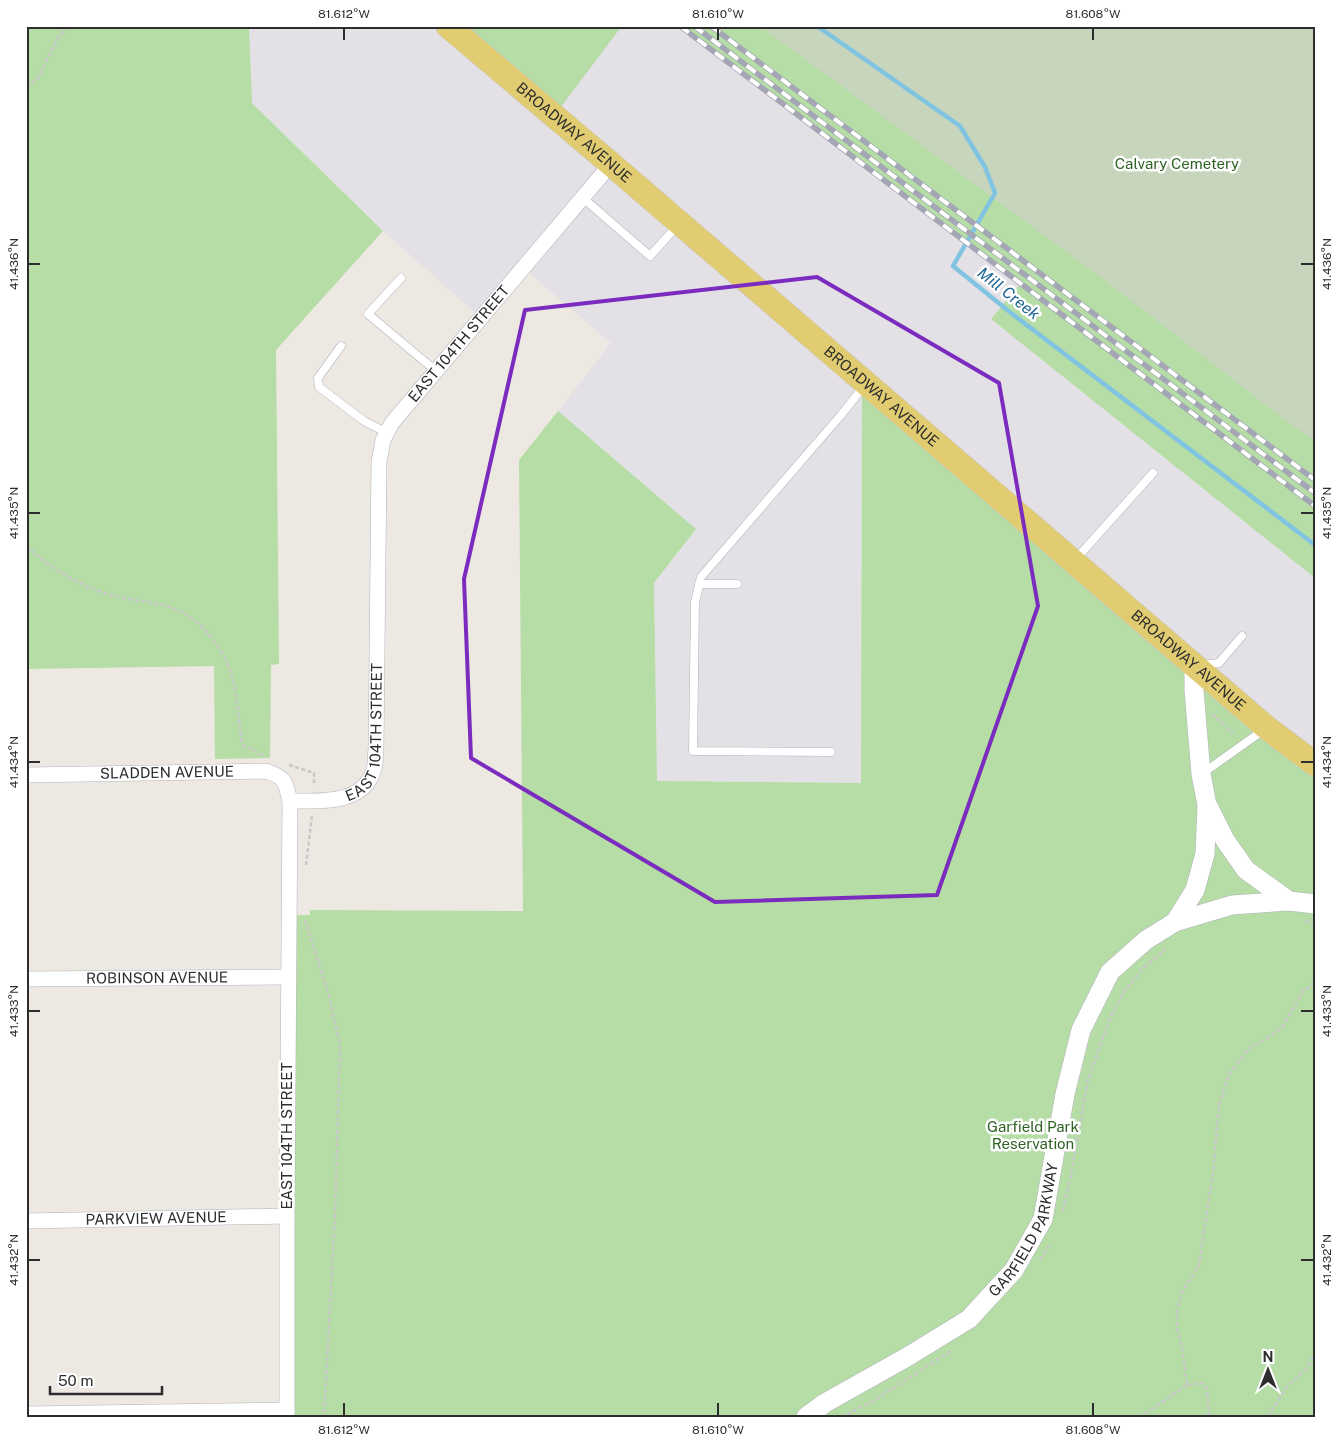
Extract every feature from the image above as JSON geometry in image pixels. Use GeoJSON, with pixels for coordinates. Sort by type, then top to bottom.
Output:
{"type":"FeatureCollection","features":[{"type":"Feature","properties":{"kind":"main road","name":"BROADWAY AVENUE"},"geometry":{"type":"LineString","coordinates":[[448,26],[680,223],[1194,666],[1267,728],[1315,764]]}},
{"type":"Feature","properties":{"kind":"street","name":"EAST 104TH STREET"},"geometry":{"type":"LineString","coordinates":[[287,1413],[290,801],[334,800],[347,796],[361,790],[368,783],[374,768],[376,749],[379,462],[382,440],[392,423],[611,164]]}},
{"type":"Feature","properties":{"kind":"street","name":"GARFIELD PARKWAY"},"geometry":{"type":"LineString","coordinates":[[1175,922],[1195,890],[1204,854],[1207,805],[1201,774],[1194,690],[1194,666]]}},
{"type":"Feature","properties":{"kind":"street","name":"SLADDEN AVENUE"},"geometry":{"type":"LineString","coordinates":[[26,775],[266,771],[280,776],[285,784],[290,801]]}},
{"type":"Feature","properties":{"kind":"street","name":"GARFIELD PARKWAY"},"geometry":{"type":"LineString","coordinates":[[1207,805],[1225,840],[1246,870],[1289,901]]}},
{"type":"Feature","properties":{"kind":"street","name":"GARFIELD PARKWAY"},"geometry":{"type":"LineString","coordinates":[[806,1417],[826,1403],[908,1357],[968,1318],[1014,1270],[1043,1219],[1065,1094],[1081,1030],[1110,972],[1146,940],[1175,922],[1232,905],[1289,901],[1315,904]]}},
{"type":"Feature","properties":{"kind":"street","name":"ROBINSON AVENUE"},"geometry":{"type":"LineString","coordinates":[[26,979],[288,977]]}},
{"type":"Feature","properties":{"kind":"street","name":"PARKVIEW AVENUE"},"geometry":{"type":"LineString","coordinates":[[26,1221],[287,1216]]}},
{"type":"Feature","properties":{"kind":"street"},"geometry":{"type":"LineString","coordinates":[[26,1414],[287,1413]]}},
{"type":"Feature","properties":{"kind":"lane"},"geometry":{"type":"LineString","coordinates":[[582,198],[650,256],[680,223]]}},
{"type":"Feature","properties":{"kind":"lane"},"geometry":{"type":"LineString","coordinates":[[401,278],[368,314],[436,371]]}},
{"type":"Feature","properties":{"kind":"lane"},"geometry":{"type":"LineString","coordinates":[[341,346],[318,378],[319,388],[364,421],[387,432]]}},
{"type":"Feature","properties":{"kind":"lane"},"geometry":{"type":"LineString","coordinates":[[831,752],[693,751],[694,602],[701,577],[867,384]]}},
{"type":"Feature","properties":{"kind":"lane"},"geometry":{"type":"LineString","coordinates":[[1074,562],[1153,473]]}},
{"type":"Feature","properties":{"kind":"lane"},"geometry":{"type":"LineString","coordinates":[[699,584],[737,584]]}},
{"type":"Feature","properties":{"kind":"lane"},"geometry":{"type":"LineString","coordinates":[[1194,666],[1218,663],[1242,636]]}},
{"type":"Feature","properties":{"kind":"lane"},"geometry":{"type":"LineString","coordinates":[[1201,774],[1267,728]]}},
{"type":"Feature","properties":{"kind":"path"},"geometry":{"type":"LineString","coordinates":[[26,86],[38,78],[58,38],[69,26]]}},
{"type":"Feature","properties":{"kind":"path"},"geometry":{"type":"LineString","coordinates":[[26,546],[45,563],[74,580],[102,593],[176,609],[193,619],[207,632],[222,652],[233,680],[242,745],[270,758]]}},
{"type":"Feature","properties":{"kind":"path"},"geometry":{"type":"LineString","coordinates":[[1210,712],[1233,733]]}},
{"type":"Feature","properties":{"kind":"path"},"geometry":{"type":"LineString","coordinates":[[285,764],[314,773],[313,789]]}},
{"type":"Feature","properties":{"kind":"path"},"geometry":{"type":"LineString","coordinates":[[305,867],[312,813]]}},
{"type":"Feature","properties":{"kind":"path"},"geometry":{"type":"LineString","coordinates":[[304,917],[328,992],[340,1046],[335,1215],[324,1417]]}},
{"type":"Feature","properties":{"kind":"path"},"geometry":{"type":"LineString","coordinates":[[1186,1385],[1183,1353],[1177,1328],[1177,1310],[1182,1292],[1199,1266],[1213,1172],[1219,1105],[1229,1074],[1250,1048],[1272,1035],[1284,1025],[1303,991],[1315,983]]}},
{"type":"Feature","properties":{"kind":"path"},"geometry":{"type":"LineString","coordinates":[[1270,1417],[1270,1413],[1286,1388],[1308,1366],[1315,1354]]}},
{"type":"Feature","properties":{"kind":"path"},"geometry":{"type":"LineString","coordinates":[[1140,1417],[1186,1385],[1202,1383],[1207,1389],[1209,1417]]}},
{"type":"Feature","properties":{"kind":"path"},"geometry":{"type":"LineString","coordinates":[[849,1412],[851,1417]]}},
{"type":"Feature","properties":{"kind":"highlighted area"},"geometry":{"type":"Polygon","coordinates":[[[817,277],[999,383],[1038,606],[937,895],[715,902],[471,758],[464,579],[525,310],[817,277]]]}},
{"type":"Feature","properties":{"kind":"shaded area"},"geometry":{"type":"Polygon","coordinates":[[[249,26],[695,26],[1027,276],[991,319],[1315,578],[1315,763],[862,383],[861,783],[657,781],[654,583],[696,529],[558,411],[611,343],[523,268],[481,318],[383,231],[252,103],[249,26]]]}},
{"type":"Feature","properties":{"kind":"green space"},"geometry":{"type":"Polygon","coordinates":[[[26,26],[249,26],[252,103],[383,231],[276,350],[279,664],[271,665],[270,758],[215,759],[214,666],[26,669],[26,26]]]}},
{"type":"Feature","properties":{"kind":"green space"},"geometry":{"type":"Polygon","coordinates":[[[448,26],[622,26],[554,116],[448,26]]]}},
{"type":"Feature","properties":{"kind":"green space"},"geometry":{"type":"Polygon","coordinates":[[[680,26],[1010,26],[1315,240],[1315,578],[991,319],[1021,283],[680,26]]]}},
{"type":"Feature","properties":{"kind":"green space","name":"Calvary Cemetery"},"geometry":{"type":"Polygon","coordinates":[[[760,26],[1315,26],[1315,441],[1103,279],[760,26]]]}},
{"type":"Feature","properties":{"kind":"green space","name":"Garfield Park Reservation"},"geometry":{"type":"Polygon","coordinates":[[[862,383],[1315,764],[1315,1417],[287,1417],[290,915],[310,915],[310,910],[523,911],[519,460],[558,411],[696,529],[654,583],[657,781],[861,783],[862,383]]]}},
{"type":"Feature","properties":{"kind":"waterway","name":"Mill Creek"},"geometry":{"type":"LineString","coordinates":[[817,26],[960,126],[985,167],[995,193],[953,266],[1011,313],[1315,545]]}},
{"type":"Feature","properties":{"kind":"railway"},"geometry":{"type":"LineString","coordinates":[[680,26],[1315,506]]}},
{"type":"Feature","properties":{"kind":"railway"},"geometry":{"type":"LineString","coordinates":[[694,26],[1315,493]]}},
{"type":"Feature","properties":{"kind":"railway"},"geometry":{"type":"LineString","coordinates":[[711,26],[1315,480]]}}]}
